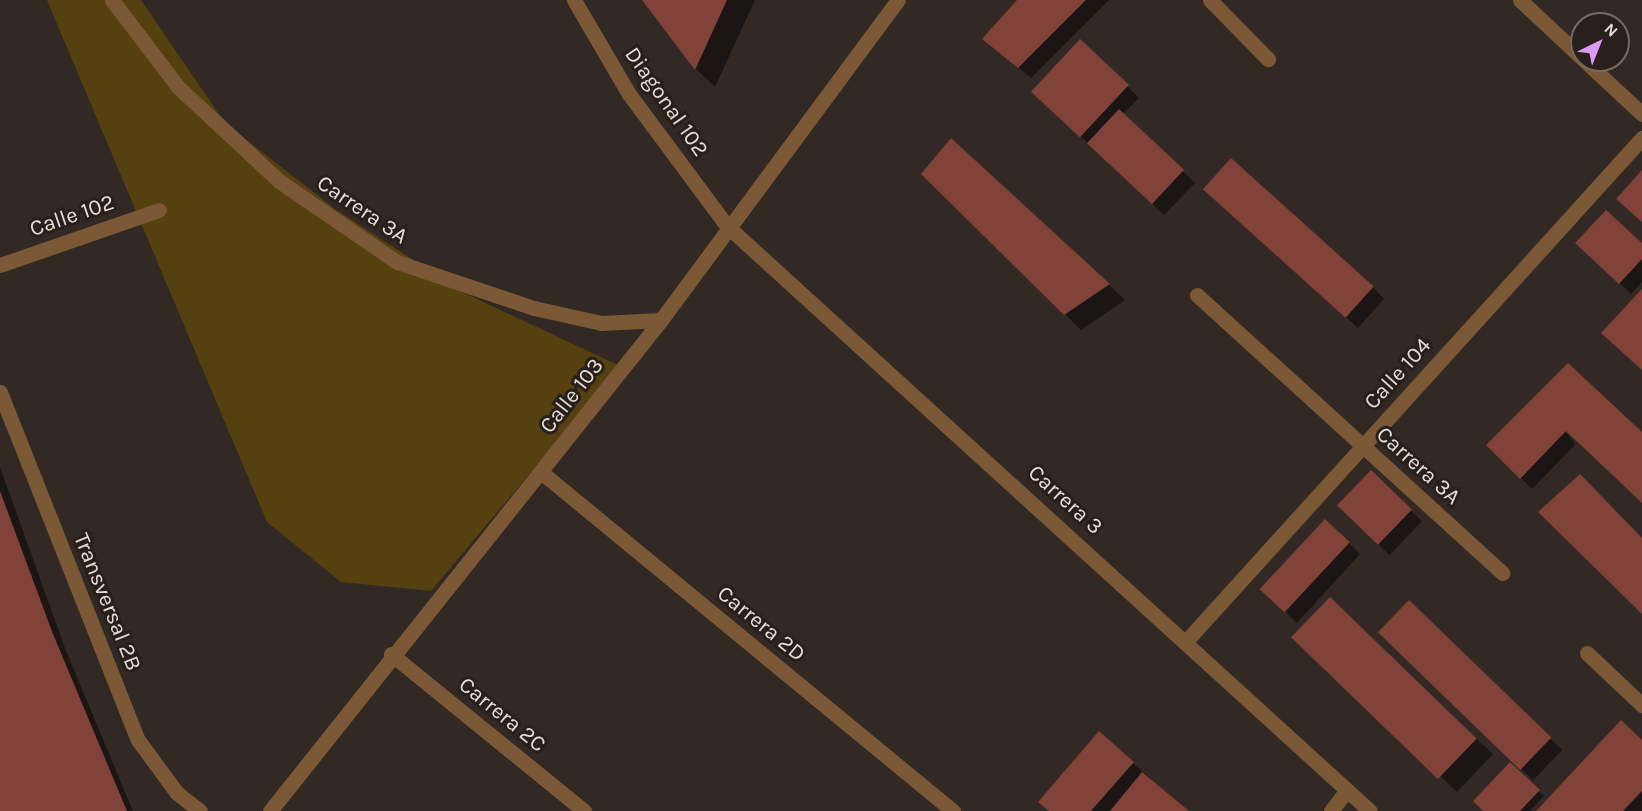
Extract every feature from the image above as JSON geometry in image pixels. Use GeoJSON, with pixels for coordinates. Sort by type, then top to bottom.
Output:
{"type":"FeatureCollection","features":[{"type":"Feature","properties":{"kind":"street","name":"Carrera 3A"},"geometry":{"type":"LineString","coordinates":[[112,0],[178,87],[279,181],[397,262],[590,320],[661,320]]}},
{"type":"Feature","properties":{"kind":"street","name":"Calle 103"},"geometry":{"type":"LineString","coordinates":[[270,811],[391,654],[541,472],[661,320],[727,226],[898,0]]}},
{"type":"Feature","properties":{"kind":"street"},"geometry":{"type":"LineString","coordinates":[[1210,0],[1269,59]]}},
{"type":"Feature","properties":{"kind":"street"},"geometry":{"type":"LineString","coordinates":[[1520,0],[1570,47]]}},
{"type":"Feature","properties":{"kind":"street","name":"Diagonal 102"},"geometry":{"type":"LineString","coordinates":[[572,1],[628,94],[727,226]]}},
{"type":"Feature","properties":{"kind":"street"},"geometry":{"type":"LineString","coordinates":[[1597,72],[1642,114]]}},
{"type":"Feature","properties":{"kind":"street","name":"Calle 104"},"geometry":{"type":"LineString","coordinates":[[1186,640],[1642,138]]}},
{"type":"Feature","properties":{"kind":"street","name":"Calle 102"},"geometry":{"type":"LineString","coordinates":[[0,265],[159,210]]}},
{"type":"Feature","properties":{"kind":"street","name":"Carrera 3"},"geometry":{"type":"LineString","coordinates":[[727,226],[1186,640],[1370,811]]}},
{"type":"Feature","properties":{"kind":"street","name":"Carrera 3A"},"geometry":{"type":"LineString","coordinates":[[1197,295],[1502,573]]}},
{"type":"Feature","properties":{"kind":"street","name":"Transversal 2B"},"geometry":{"type":"LineString","coordinates":[[0,392],[138,740],[177,793],[200,811]]}},
{"type":"Feature","properties":{"kind":"street","name":"Carrera 2D"},"geometry":{"type":"LineString","coordinates":[[541,472],[953,811]]}},
{"type":"Feature","properties":{"kind":"street"},"geometry":{"type":"LineString","coordinates":[[1587,653],[1642,705]]}},
{"type":"Feature","properties":{"kind":"street","name":"Carrera 2C"},"geometry":{"type":"LineString","coordinates":[[391,654],[585,811]]}},
{"type":"Feature","properties":{"kind":"street"},"geometry":{"type":"LineString","coordinates":[[1330,811],[1347,790]]}},
{"type":"Feature","properties":{"kind":"shaded area"},"geometry":{"type":"Polygon","coordinates":[[[47,0],[141,0],[225,123],[335,209],[462,292],[620,366],[431,591],[341,582],[267,522],[47,0]]]}},
{"type":"Feature","properties":{"kind":"building"},"geometry":{"type":"Polygon","coordinates":[[[642,0],[727,0],[695,70],[642,0]]]}},
{"type":"Feature","properties":{"kind":"building"},"geometry":{"type":"Polygon","coordinates":[[[1017,0],[1086,0],[1018,68],[982,39],[1017,0]]]}},
{"type":"Feature","properties":{"kind":"building"},"geometry":{"type":"Polygon","coordinates":[[[1080,39],[1129,85],[1080,137],[1031,92],[1080,39]]]}},
{"type":"Feature","properties":{"kind":"building"},"geometry":{"type":"Polygon","coordinates":[[[1119,109],[1184,170],[1152,204],[1087,143],[1119,109]]]}},
{"type":"Feature","properties":{"kind":"building"},"geometry":{"type":"Polygon","coordinates":[[[951,138],[1110,284],[1064,315],[921,174],[951,138]]]}},
{"type":"Feature","properties":{"kind":"building"},"geometry":{"type":"Polygon","coordinates":[[[1231,158],[1374,286],[1346,318],[1203,189],[1231,158]]]}},
{"type":"Feature","properties":{"kind":"building"},"geometry":{"type":"Polygon","coordinates":[[[1642,170],[1642,222],[1616,199],[1642,170]]]}},
{"type":"Feature","properties":{"kind":"building"},"geometry":{"type":"Polygon","coordinates":[[[1606,210],[1642,243],[1642,259],[1619,284],[1575,243],[1606,210]]]}},
{"type":"Feature","properties":{"kind":"building"},"geometry":{"type":"Polygon","coordinates":[[[1642,289],[1642,370],[1601,333],[1642,289]]]}},
{"type":"Feature","properties":{"kind":"building"},"geometry":{"type":"Polygon","coordinates":[[[1568,363],[1642,432],[1642,503],[1566,431],[1520,479],[1486,445],[1568,363]]]}},
{"type":"Feature","properties":{"kind":"building"},"geometry":{"type":"Polygon","coordinates":[[[1371,470],[1412,510],[1378,545],[1337,505],[1371,470]]]}},
{"type":"Feature","properties":{"kind":"building"},"geometry":{"type":"Polygon","coordinates":[[[1580,474],[1642,538],[1642,614],[1538,512],[1580,474]]]}},
{"type":"Feature","properties":{"kind":"building"},"geometry":{"type":"Polygon","coordinates":[[[0,491],[53,634],[127,811],[0,811],[0,491]]]}},
{"type":"Feature","properties":{"kind":"building"},"geometry":{"type":"Polygon","coordinates":[[[1325,519],[1350,542],[1284,612],[1260,589],[1325,519]]]}},
{"type":"Feature","properties":{"kind":"building"},"geometry":{"type":"Polygon","coordinates":[[[1330,597],[1477,739],[1438,779],[1291,637],[1330,597]]]}},
{"type":"Feature","properties":{"kind":"building"},"geometry":{"type":"Polygon","coordinates":[[[1409,600],[1551,738],[1520,770],[1378,632],[1409,600]]]}},
{"type":"Feature","properties":{"kind":"building"},"geometry":{"type":"Polygon","coordinates":[[[1621,720],[1642,740],[1642,791],[1623,811],[1536,811],[1621,720]]]}},
{"type":"Feature","properties":{"kind":"building"},"geometry":{"type":"Polygon","coordinates":[[[1099,731],[1134,762],[1091,811],[1049,811],[1038,802],[1099,731]]]}},
{"type":"Feature","properties":{"kind":"building"},"geometry":{"type":"Polygon","coordinates":[[[1510,762],[1540,790],[1520,811],[1483,811],[1473,801],[1510,762]]]}},
{"type":"Feature","properties":{"kind":"building"},"geometry":{"type":"Polygon","coordinates":[[[1142,772],[1189,811],[1110,811],[1142,772]]]}}]}
